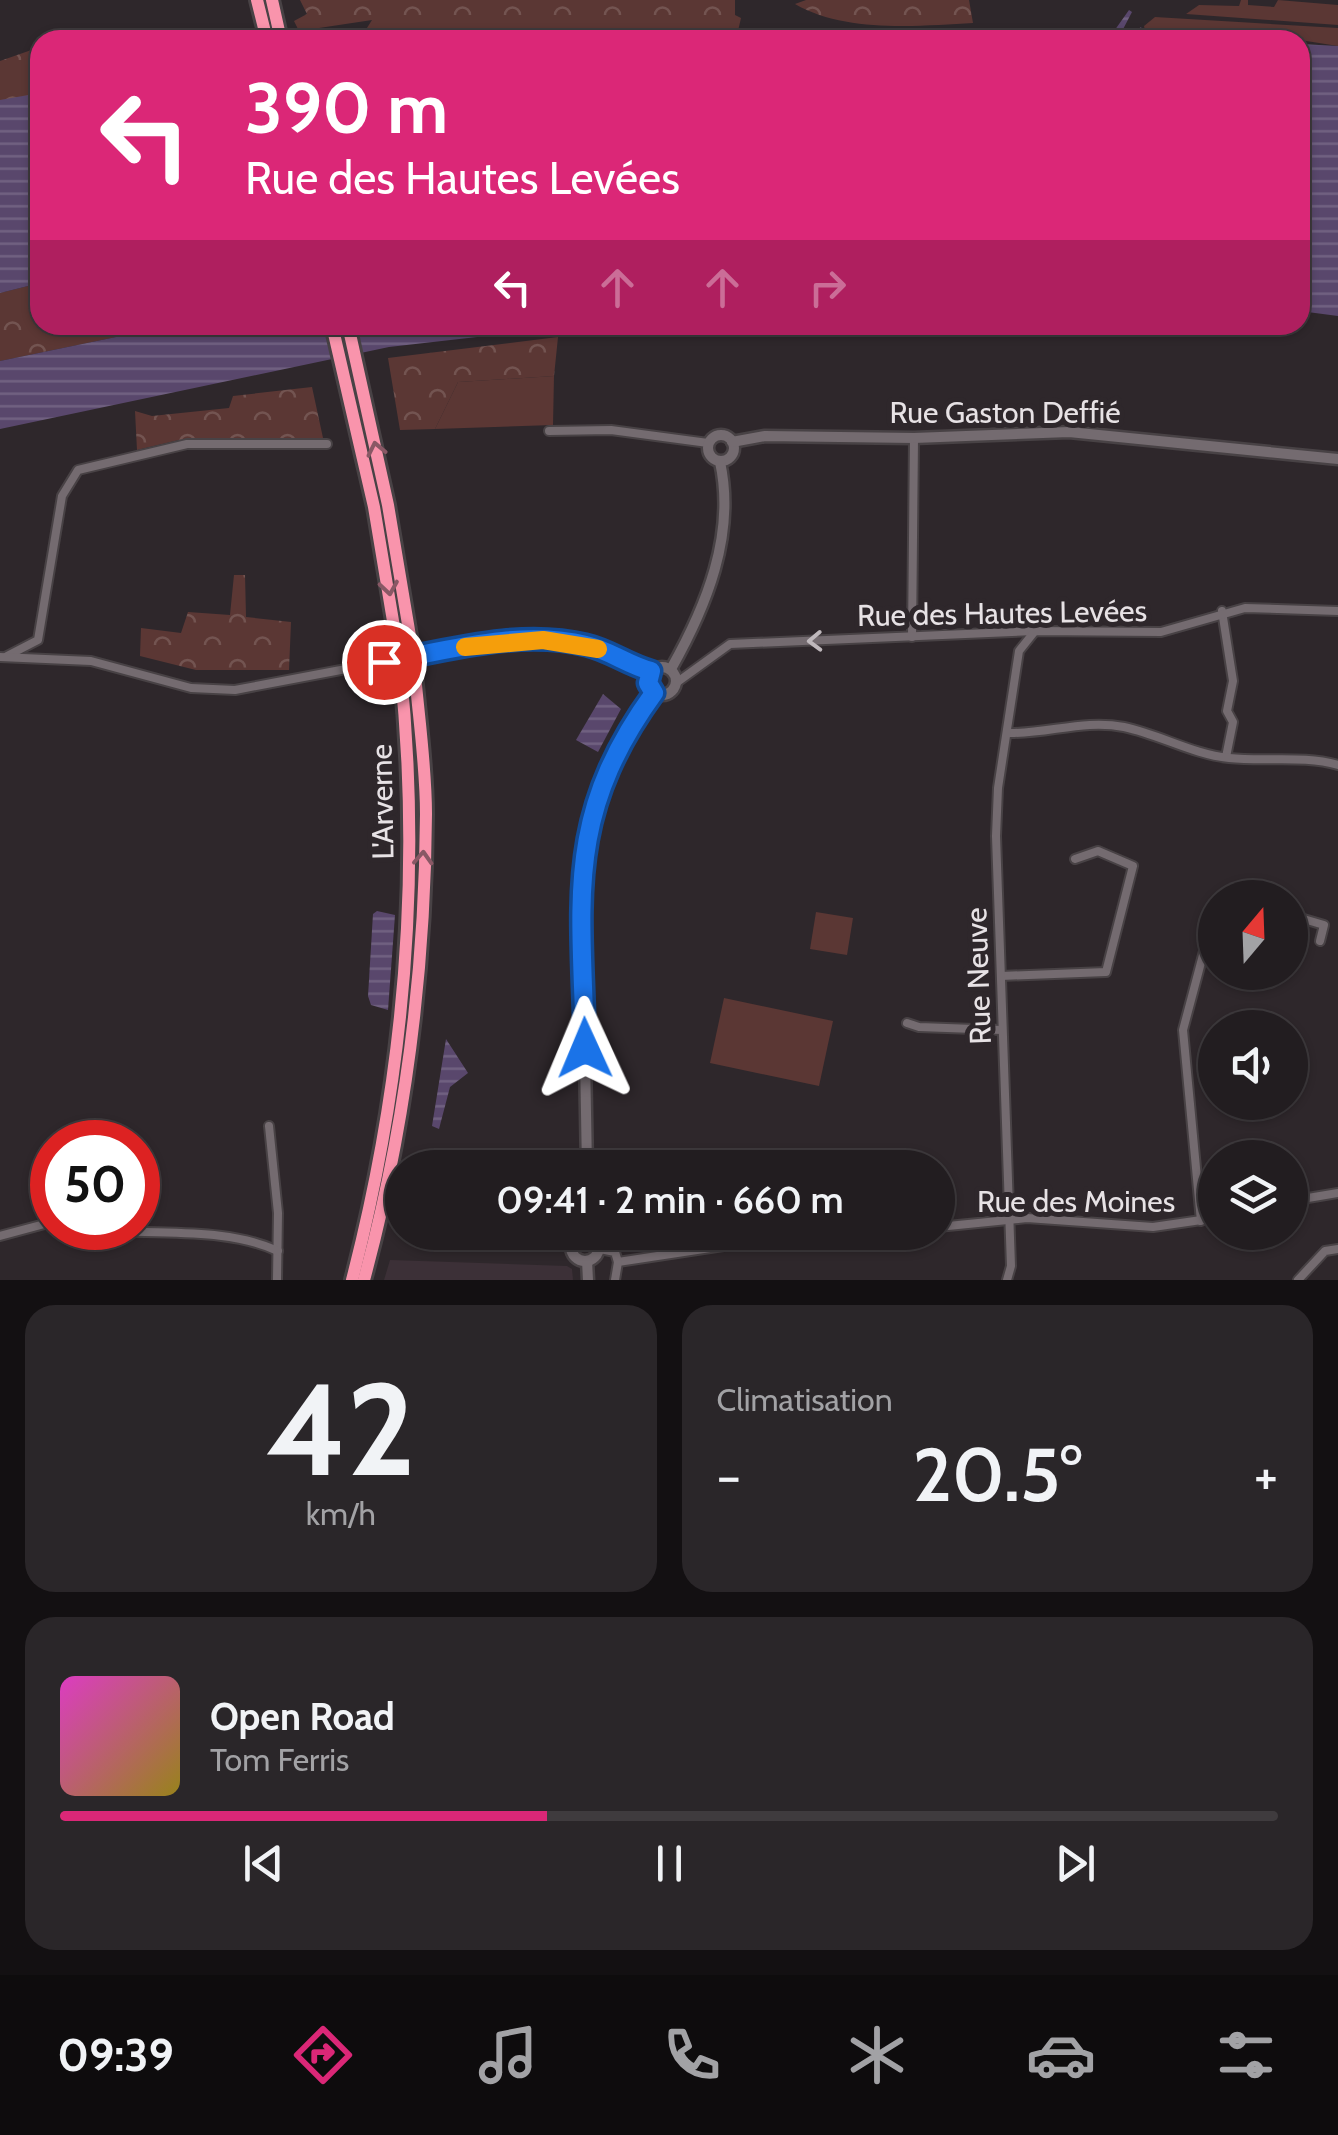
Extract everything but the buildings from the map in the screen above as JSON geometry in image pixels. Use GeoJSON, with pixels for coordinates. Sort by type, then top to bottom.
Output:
{"type":"FeatureCollection","features":[{"type":"Feature","properties":{"kind":"highway"},"geometry":{"type":"LineString","coordinates":[[257,0],[264,30]]}},
{"type":"Feature","properties":{"kind":"highway"},"geometry":{"type":"LineString","coordinates":[[272,0],[279,30]]}},
{"type":"Feature","properties":{"kind":"highway","name":"L'Arverne"},"geometry":{"type":"LineString","coordinates":[[334,335],[406,657],[409,808],[401,1019],[385,1132],[352,1280]]}},
{"type":"Feature","properties":{"kind":"highway","name":"L'Arverne"},"geometry":{"type":"LineString","coordinates":[[350,335],[406,657],[426,812],[413,1021],[397,1134],[364,1280]]}},
{"type":"Feature","properties":{"kind":"main road","name":"Rue Gaston Deffié"},"geometry":{"type":"LineString","coordinates":[[732,442],[764,436],[914,438],[1097,433],[1338,459]]}},
{"type":"Feature","properties":{"kind":"main road"},"geometry":{"type":"LineString","coordinates":[[719,435],[732,442],[732,455],[720,462],[710,456],[708,444],[719,435]]}},
{"type":"Feature","properties":{"kind":"main road"},"geometry":{"type":"LineString","coordinates":[[671,670],[702,613],[714,573],[725,498],[720,462]]}},
{"type":"Feature","properties":{"kind":"main road"},"geometry":{"type":"LineString","coordinates":[[662,666],[671,670],[676,683],[668,694],[654,693],[648,683],[651,671],[662,666]]}},
{"type":"Feature","properties":{"kind":"main road"},"geometry":{"type":"LineString","coordinates":[[586,1150],[582,889],[588,824],[617,748],[654,693]]}},
{"type":"Feature","properties":{"kind":"main road"},"geometry":{"type":"LineString","coordinates":[[573,1250],[587,1262]]}},
{"type":"Feature","properties":{"kind":"main road"},"geometry":{"type":"LineString","coordinates":[[588,1280],[587,1262],[598,1250]]}},
{"type":"Feature","properties":{"kind":"street"},"geometry":{"type":"LineString","coordinates":[[549,431],[611,430],[708,444]]}},
{"type":"Feature","properties":{"kind":"street"},"geometry":{"type":"LineString","coordinates":[[912,636],[914,438]]}},
{"type":"Feature","properties":{"kind":"street"},"geometry":{"type":"LineString","coordinates":[[46,659],[38,640],[62,496],[78,470],[187,444],[327,444]]}},
{"type":"Feature","properties":{"kind":"street"},"geometry":{"type":"LineString","coordinates":[[1222,611],[1233,681],[1227,711],[1233,722],[1226,758]]}},
{"type":"Feature","properties":{"kind":"street","name":"Rue des Hautes Levées"},"geometry":{"type":"LineString","coordinates":[[676,683],[730,644],[1035,630],[1161,632],[1181,629],[1222,611],[1338,611]]}},
{"type":"Feature","properties":{"kind":"street"},"geometry":{"type":"LineString","coordinates":[[1007,632],[1020,651],[1035,630]]}},
{"type":"Feature","properties":{"kind":"street"},"geometry":{"type":"LineString","coordinates":[[3,657],[38,640]]}},
{"type":"Feature","properties":{"kind":"street"},"geometry":{"type":"LineString","coordinates":[[3,657],[102,663],[191,688],[236,690],[502,640],[543,640],[584,644],[651,671]]}},
{"type":"Feature","properties":{"kind":"street","name":"Rue Neuve"},"geometry":{"type":"LineString","coordinates":[[1006,1280],[1011,1266],[996,836],[1020,651]]}},
{"type":"Feature","properties":{"kind":"street"},"geometry":{"type":"LineString","coordinates":[[1008,733],[1084,723],[1124,727],[1202,754],[1226,758],[1320,760],[1338,765]]}},
{"type":"Feature","properties":{"kind":"street"},"geometry":{"type":"LineString","coordinates":[[1001,976],[1106,972],[1132,866],[1098,851],[1075,859]]}},
{"type":"Feature","properties":{"kind":"street"},"geometry":{"type":"LineString","coordinates":[[1308,920],[1324,925],[1320,940]]}},
{"type":"Feature","properties":{"kind":"street"},"geometry":{"type":"LineString","coordinates":[[1198,974],[1183,1030],[1198,1181]]}},
{"type":"Feature","properties":{"kind":"street"},"geometry":{"type":"LineString","coordinates":[[907,1023],[919,1028],[1002,1030]]}},
{"type":"Feature","properties":{"kind":"street"},"geometry":{"type":"LineString","coordinates":[[269,1126],[277,1280]]}},
{"type":"Feature","properties":{"kind":"street"},"geometry":{"type":"LineString","coordinates":[[1308,1198],[1338,1193]]}},
{"type":"Feature","properties":{"kind":"street","name":"Rue des Moines"},"geometry":{"type":"LineString","coordinates":[[955,1225],[1008,1219],[1153,1227],[1198,1221]]}},
{"type":"Feature","properties":{"kind":"street"},"geometry":{"type":"LineString","coordinates":[[0,1236],[30,1228]]}},
{"type":"Feature","properties":{"kind":"street"},"geometry":{"type":"LineString","coordinates":[[160,1233],[262,1244],[278,1251]]}},
{"type":"Feature","properties":{"kind":"street"},"geometry":{"type":"LineString","coordinates":[[1298,1280],[1326,1251],[1338,1248]]}},
{"type":"Feature","properties":{"kind":"street"},"geometry":{"type":"LineString","coordinates":[[608,1250],[615,1252],[615,1280]]}},
{"type":"Feature","properties":{"kind":"street"},"geometry":{"type":"LineString","coordinates":[[618,1264],[701,1250]]}},
{"type":"Feature","properties":{"kind":"shaded area"},"geometry":{"type":"Polygon","coordinates":[[[1129,10],[1132,12],[1123,30],[1115,30],[1129,10]]]}},
{"type":"Feature","properties":{"kind":"shaded area"},"geometry":{"type":"Polygon","coordinates":[[[1310,45],[1338,46],[1338,316],[1310,312],[1310,45]]]}},
{"type":"Feature","properties":{"kind":"shaded area"},"geometry":{"type":"Polygon","coordinates":[[[30,95],[30,286],[0,293],[0,100],[30,95]]]}},
{"type":"Feature","properties":{"kind":"shaded area"},"geometry":{"type":"Polygon","coordinates":[[[126,335],[495,335],[389,347],[0,429],[0,361],[126,335]]]}},
{"type":"Feature","properties":{"kind":"shaded area"},"geometry":{"type":"Polygon","coordinates":[[[603,694],[621,709],[598,752],[576,740],[603,694]]]}},
{"type":"Feature","properties":{"kind":"shaded area"},"geometry":{"type":"Polygon","coordinates":[[[377,911],[395,915],[388,1010],[371,1005],[368,996],[373,914],[377,911]]]}},
{"type":"Feature","properties":{"kind":"shaded area"},"geometry":{"type":"Polygon","coordinates":[[[446,1039],[468,1073],[450,1087],[439,1129],[432,1126],[446,1039]]]}},
{"type":"Feature","properties":{"kind":"shaded area"},"geometry":{"type":"Polygon","coordinates":[[[390,1260],[567,1266],[572,1269],[573,1280],[384,1280],[390,1260]]]}},
{"type":"Feature","properties":{"kind":"green space"},"geometry":{"type":"Polygon","coordinates":[[[300,0],[735,0],[735,15],[741,18],[738,30],[366,30],[372,20],[298,30],[294,21],[307,14],[300,0]]]}},
{"type":"Feature","properties":{"kind":"green space"},"geometry":{"type":"Polygon","coordinates":[[[806,0],[969,0],[973,23],[859,24],[836,20],[795,4],[806,0]]]}},
{"type":"Feature","properties":{"kind":"green space"},"geometry":{"type":"Polygon","coordinates":[[[1241,0],[1248,0],[1248,5],[1274,7],[1278,0],[1338,5],[1338,25],[1186,14],[1199,5],[1239,6],[1241,0]]]}},
{"type":"Feature","properties":{"kind":"green space"},"geometry":{"type":"Polygon","coordinates":[[[1155,17],[1338,28],[1338,46],[1310,42],[1310,30],[1145,30],[1144,26],[1155,17]]]}},
{"type":"Feature","properties":{"kind":"green space"},"geometry":{"type":"Polygon","coordinates":[[[30,50],[30,99],[0,104],[0,61],[30,50]]]}},
{"type":"Feature","properties":{"kind":"green space"},"geometry":{"type":"Polygon","coordinates":[[[30,286],[30,335],[126,335],[0,361],[0,293],[30,286]]]}},
{"type":"Feature","properties":{"kind":"green space"},"geometry":{"type":"Polygon","coordinates":[[[558,337],[554,376],[458,382],[435,429],[400,430],[388,358],[558,337]]]}},
{"type":"Feature","properties":{"kind":"green space"},"geometry":{"type":"Polygon","coordinates":[[[554,376],[553,425],[435,429],[458,382],[554,376]]]}},
{"type":"Feature","properties":{"kind":"green space"},"geometry":{"type":"Polygon","coordinates":[[[312,387],[323,438],[179,440],[137,450],[135,411],[152,416],[229,408],[233,396],[312,387]]]}},
{"type":"Feature","properties":{"kind":"green space"},"geometry":{"type":"Polygon","coordinates":[[[234,575],[245,575],[246,617],[291,622],[289,670],[196,670],[140,656],[141,628],[181,633],[188,612],[230,615],[234,575]]]}},
{"type":"Feature","properties":{"kind":"green space"},"geometry":{"type":"Polygon","coordinates":[[[816,912],[853,918],[847,955],[810,949],[816,912]]]}},
{"type":"Feature","properties":{"kind":"green space"},"geometry":{"type":"Polygon","coordinates":[[[724,998],[833,1021],[819,1086],[710,1063],[724,998]]]}},
{"type":"Feature","properties":{"kind":"slow traffic"},"geometry":{"type":"LineString","coordinates":[[465,647],[502,640],[543,640],[598,649]]}},
{"type":"Feature","properties":{"kind":"route"},"geometry":{"type":"LineString","coordinates":[[384,662],[502,640],[543,640],[584,644],[651,671],[648,683],[654,693],[617,748],[603,776],[588,824],[582,889],[585,1048]]}}]}
